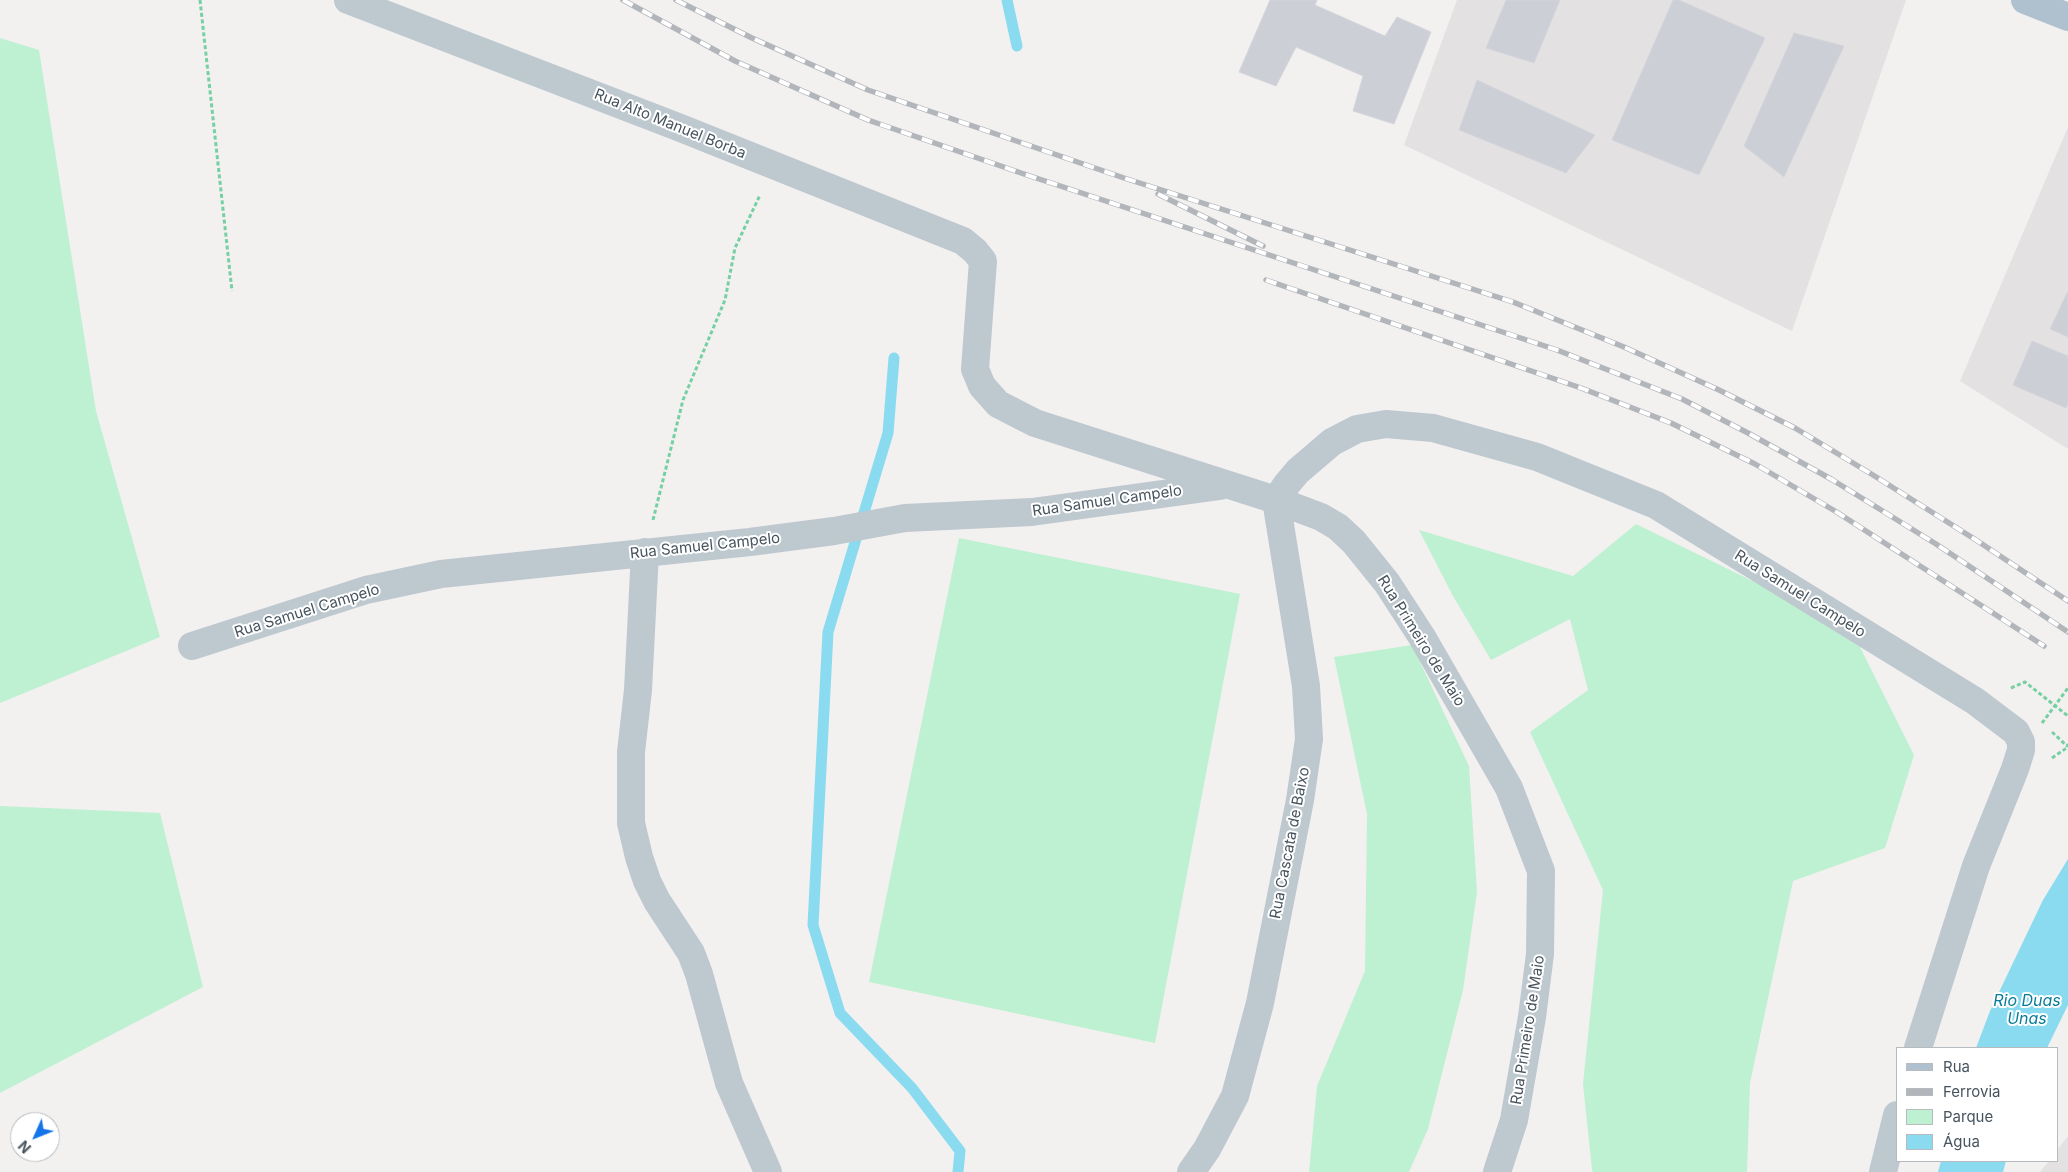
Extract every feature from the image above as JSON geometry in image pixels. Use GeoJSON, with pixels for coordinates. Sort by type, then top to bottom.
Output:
{"type":"FeatureCollection","features":[{"type":"Feature","properties":{"kind":"main road"},"geometry":{"type":"LineString","coordinates":[[2025,0],[2068,17]]}},
{"type":"Feature","properties":{"kind":"street","name":"Rua Alto Manuel Borba"},"geometry":{"type":"LineString","coordinates":[[348,0],[963,241],[975,251],[983,262]]}},
{"type":"Feature","properties":{"kind":"street","name":"Rua Primeiro de Maio"},"geometry":{"type":"LineString","coordinates":[[983,262],[975,369],[982,386],[998,404],[1035,423],[1276,500],[1321,517],[1338,527],[1354,542],[1387,583],[1422,637],[1509,788],[1540,871],[1540,954],[1532,1017],[1514,1120],[1497,1172]]}},
{"type":"Feature","properties":{"kind":"street","name":"Rua Samuel Campelo"},"geometry":{"type":"LineString","coordinates":[[1276,500],[1298,471],[1332,442],[1357,429],[1386,424],[1433,428],[1537,457],[1656,505],[1967,696],[2008,724],[2019,736],[2021,750],[2016,769],[1976,866],[1918,1047]]}},
{"type":"Feature","properties":{"kind":"street","name":"Rua Samuel Campelo"},"geometry":{"type":"LineString","coordinates":[[192,646],[366,590],[440,574],[750,542],[834,531],[905,518],[1032,512],[1226,485]]}},
{"type":"Feature","properties":{"kind":"street","name":"Rua Cascata de Baixo"},"geometry":{"type":"LineString","coordinates":[[1191,1172],[1207,1149],[1235,1096],[1260,1003],[1300,800],[1309,739],[1306,686],[1276,500]]}},
{"type":"Feature","properties":{"kind":"street"},"geometry":{"type":"LineString","coordinates":[[645,552],[638,690],[631,752],[631,824],[647,881],[657,902],[691,954],[699,974],[729,1083],[768,1172]]}},
{"type":"Feature","properties":{"kind":"street"},"geometry":{"type":"LineString","coordinates":[[1883,1172],[1896,1119]]}},
{"type":"Feature","properties":{"kind":"path"},"geometry":{"type":"LineString","coordinates":[[200,0],[232,291]]}},
{"type":"Feature","properties":{"kind":"path"},"geometry":{"type":"LineString","coordinates":[[645,552],[683,400],[726,300],[735,248],[775,166]]}},
{"type":"Feature","properties":{"kind":"path"},"geometry":{"type":"LineString","coordinates":[[2068,688],[2042,723],[2067,746],[2068,744]]}},
{"type":"Feature","properties":{"kind":"path"},"geometry":{"type":"LineString","coordinates":[[2043,696],[2068,716]]}},
{"type":"Feature","properties":{"kind":"shaded area"},"geometry":{"type":"Polygon","coordinates":[[[1457,0],[1906,0],[1792,331],[1404,145],[1457,0]]]}},
{"type":"Feature","properties":{"kind":"shaded area"},"geometry":{"type":"Polygon","coordinates":[[[2068,127],[2068,449],[1960,381],[2068,127]]]}},
{"type":"Feature","properties":{"kind":"shaded area"},"geometry":{"type":"Polygon","coordinates":[[[2068,1136],[2068,1172],[2040,1172],[2048,1162],[2058,1162],[2058,1149],[2068,1136]]]}},
{"type":"Feature","properties":{"kind":"green space"},"geometry":{"type":"Polygon","coordinates":[[[0,38],[39,50],[96,411],[160,637],[0,703],[0,38]]]}},
{"type":"Feature","properties":{"kind":"green space"},"geometry":{"type":"Polygon","coordinates":[[[1636,524],[1777,593],[1860,647],[1914,755],[1885,848],[1793,881],[1750,1083],[1747,1172],[1593,1172],[1583,1084],[1603,890],[1530,732],[1588,690],[1570,619],[1491,660],[1453,596],[1419,530],[1573,576],[1636,524]]]}},
{"type":"Feature","properties":{"kind":"green space"},"geometry":{"type":"Polygon","coordinates":[[[959,538],[1240,594],[1155,1043],[869,982],[959,538]]]}},
{"type":"Feature","properties":{"kind":"green space"},"geometry":{"type":"Polygon","coordinates":[[[1412,645],[1469,766],[1477,892],[1463,990],[1428,1129],[1409,1172],[1309,1172],[1317,1086],[1365,971],[1367,814],[1334,657],[1412,645]]]}},
{"type":"Feature","properties":{"kind":"green space"},"geometry":{"type":"Polygon","coordinates":[[[0,806],[160,813],[203,987],[0,1093],[0,806]]]}},
{"type":"Feature","properties":{"kind":"water","name":"Rio Duas Unas"},"geometry":{"type":"Polygon","coordinates":[[[2068,859],[2068,1005],[2047,1047],[1976,1047],[1990,1011],[2043,900],[2068,859]]]}},
{"type":"Feature","properties":{"kind":"water"},"geometry":{"type":"Polygon","coordinates":[[[1941,1162],[2006,1162],[2003,1172],[1938,1172],[1941,1162]]]}},
{"type":"Feature","properties":{"kind":"building"},"geometry":{"type":"Polygon","coordinates":[[[1270,0],[1317,0],[1315,5],[1385,36],[1397,17],[1431,32],[1394,124],[1353,111],[1363,76],[1296,47],[1276,86],[1239,72],[1270,0]]]}},
{"type":"Feature","properties":{"kind":"building"},"geometry":{"type":"Polygon","coordinates":[[[1506,0],[1560,0],[1534,63],[1486,48],[1506,0]]]}},
{"type":"Feature","properties":{"kind":"building"},"geometry":{"type":"Polygon","coordinates":[[[1673,0],[1679,0],[1765,38],[1699,175],[1612,140],[1673,0]]]}},
{"type":"Feature","properties":{"kind":"building"},"geometry":{"type":"Polygon","coordinates":[[[1794,33],[1844,46],[1784,177],[1744,146],[1794,33]]]}},
{"type":"Feature","properties":{"kind":"building"},"geometry":{"type":"Polygon","coordinates":[[[1477,80],[1595,135],[1566,173],[1459,130],[1477,80]]]}},
{"type":"Feature","properties":{"kind":"building"},"geometry":{"type":"Polygon","coordinates":[[[2068,293],[2068,337],[2050,329],[2068,293]]]}},
{"type":"Feature","properties":{"kind":"building"},"geometry":{"type":"Polygon","coordinates":[[[2032,341],[2068,356],[2068,404],[2066,408],[2013,385],[2032,341]]]}},
{"type":"Feature","properties":{"kind":"waterway"},"geometry":{"type":"LineString","coordinates":[[1007,0],[1017,46]]}},
{"type":"Feature","properties":{"kind":"waterway"},"geometry":{"type":"LineString","coordinates":[[894,358],[888,433],[828,632],[813,925],[840,1013],[912,1088],[960,1151],[958,1172]]}},
{"type":"Feature","properties":{"kind":"railway"},"geometry":{"type":"LineString","coordinates":[[623,0],[735,61],[868,120],[1021,173],[1557,350],[1682,399],[1831,479],[1936,544],[2068,632]]}},
{"type":"Feature","properties":{"kind":"railway"},"geometry":{"type":"LineString","coordinates":[[676,0],[752,38],[868,90],[1124,178],[1513,302],[1624,347],[1719,390],[1795,428],[1976,540],[2068,601]]}},
{"type":"Feature","properties":{"kind":"railway"},"geometry":{"type":"LineString","coordinates":[[1158,194],[1263,246]]}},
{"type":"Feature","properties":{"kind":"railway"},"geometry":{"type":"LineString","coordinates":[[1266,280],[1581,388],[1671,423],[1755,464],[1835,511],[2044,646]]}}]}
